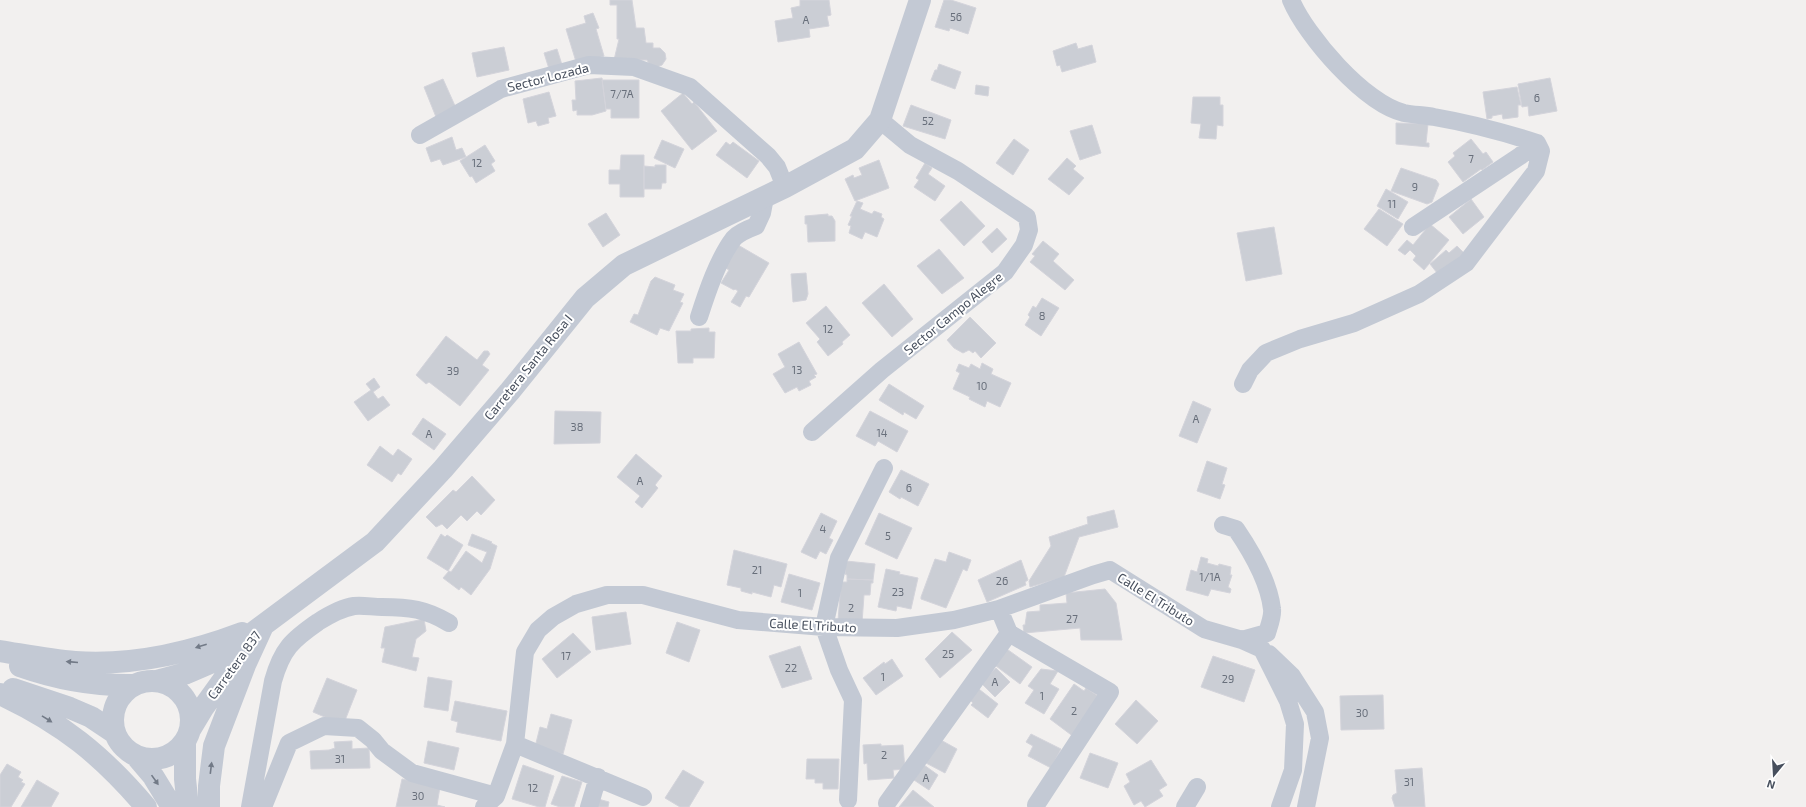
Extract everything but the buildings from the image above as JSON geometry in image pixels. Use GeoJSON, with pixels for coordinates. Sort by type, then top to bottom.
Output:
{"type":"FeatureCollection","features":[{"type":"Feature","properties":{"kind":"street","name":"Carretera Santa Rosa I"},"geometry":{"type":"LineString","coordinates":[[209,807],[209,786],[214,746],[245,665],[264,625],[375,542],[443,469],[585,298],[624,265],[785,188],[855,149],[880,120],[920,0]]}},
{"type":"Feature","properties":{"kind":"street"},"geometry":{"type":"LineString","coordinates":[[1243,384],[1250,370],[1266,353],[1300,338],[1354,323],[1419,294],[1466,263],[1536,171],[1541,151],[1537,143],[1489,128],[1433,117],[1403,113],[1375,100],[1326,54],[1296,12],[1291,0]]}},
{"type":"Feature","properties":{"kind":"street","name":"Sector Lozada"},"geometry":{"type":"LineString","coordinates":[[420,135],[501,89],[589,65],[634,67],[690,87],[768,156],[777,167],[785,188]]}},
{"type":"Feature","properties":{"kind":"street","name":"Sector Campo Alegre"},"geometry":{"type":"LineString","coordinates":[[812,432],[882,370],[1005,272],[1024,245],[1029,230],[1027,217],[958,171],[910,145],[880,120]]}},
{"type":"Feature","properties":{"kind":"street"},"geometry":{"type":"LineString","coordinates":[[1412,227],[1520,156],[1537,143]]}},
{"type":"Feature","properties":{"kind":"street"},"geometry":{"type":"LineString","coordinates":[[699,317],[711,281],[734,238],[742,232],[756,226],[762,213],[765,197]]}},
{"type":"Feature","properties":{"kind":"street"},"geometry":{"type":"LineString","coordinates":[[848,800],[853,700],[839,670],[824,627],[839,558],[884,468]]}},
{"type":"Feature","properties":{"kind":"street"},"geometry":{"type":"LineString","coordinates":[[1223,525],[1236,529],[1250,549],[1262,574],[1272,610],[1268,633],[1242,640]]}},
{"type":"Feature","properties":{"kind":"street","name":"Calle El Tributo"},"geometry":{"type":"LineString","coordinates":[[490,801],[515,744],[525,652],[538,630],[553,617],[576,604],[607,595],[643,594],[738,620],[824,627],[897,628],[954,620],[999,609],[1092,574],[1110,570],[1204,629],[1242,640],[1262,649],[1274,657],[1292,676],[1315,712],[1320,738],[1306,807]]}},
{"type":"Feature","properties":{"kind":"street"},"geometry":{"type":"LineString","coordinates":[[250,807],[273,681],[278,664],[285,651],[298,636],[332,613],[354,606],[418,609],[432,613],[449,622]]}},
{"type":"Feature","properties":{"kind":"street"},"geometry":{"type":"LineString","coordinates":[[999,609],[1009,633],[1110,692],[1036,805]]}},
{"type":"Feature","properties":{"kind":"street"},"geometry":{"type":"LineString","coordinates":[[0,651],[38,658],[75,662],[107,663],[150,659],[182,652],[232,637],[264,625]]}},
{"type":"Feature","properties":{"kind":"street","name":"Carretera 837"},"geometry":{"type":"LineString","coordinates":[[157,681],[187,673],[215,661],[264,625]]}},
{"type":"Feature","properties":{"kind":"street","name":"Carretera 837"},"geometry":{"type":"LineString","coordinates":[[188,735],[216,689],[264,625]]}},
{"type":"Feature","properties":{"kind":"street"},"geometry":{"type":"LineString","coordinates":[[887,803],[1009,633]]}},
{"type":"Feature","properties":{"kind":"street"},"geometry":{"type":"LineString","coordinates":[[1262,649],[1288,701],[1295,724],[1292,770],[1280,807]]}},
{"type":"Feature","properties":{"kind":"street"},"geometry":{"type":"LineString","coordinates":[[0,658],[36,672],[79,682],[104,686],[134,685],[149,681],[157,681],[172,687],[184,697],[191,712],[185,779],[188,807]]}},
{"type":"Feature","properties":{"kind":"street"},"geometry":{"type":"LineString","coordinates":[[134,685],[122,695],[117,702],[113,717],[115,733],[123,747],[136,756],[152,776],[172,807]]}},
{"type":"Feature","properties":{"kind":"street"},"geometry":{"type":"LineString","coordinates":[[0,686],[27,693],[70,708],[91,717],[115,733]]}},
{"type":"Feature","properties":{"kind":"street"},"geometry":{"type":"LineString","coordinates":[[0,694],[24,705],[79,740],[102,759],[146,807]]}},
{"type":"Feature","properties":{"kind":"street"},"geometry":{"type":"LineString","coordinates":[[263,807],[289,743],[324,726],[358,728],[373,740],[382,752],[412,773],[490,801]]}},
{"type":"Feature","properties":{"kind":"street"},"geometry":{"type":"LineString","coordinates":[[136,756],[151,760],[174,754],[188,735]]}},
{"type":"Feature","properties":{"kind":"street"},"geometry":{"type":"LineString","coordinates":[[515,744],[598,777],[643,797]]}},
{"type":"Feature","properties":{"kind":"street"},"geometry":{"type":"LineString","coordinates":[[589,807],[598,777]]}},
{"type":"Feature","properties":{"kind":"street"},"geometry":{"type":"LineString","coordinates":[[1186,807],[1197,787]]}}]}
